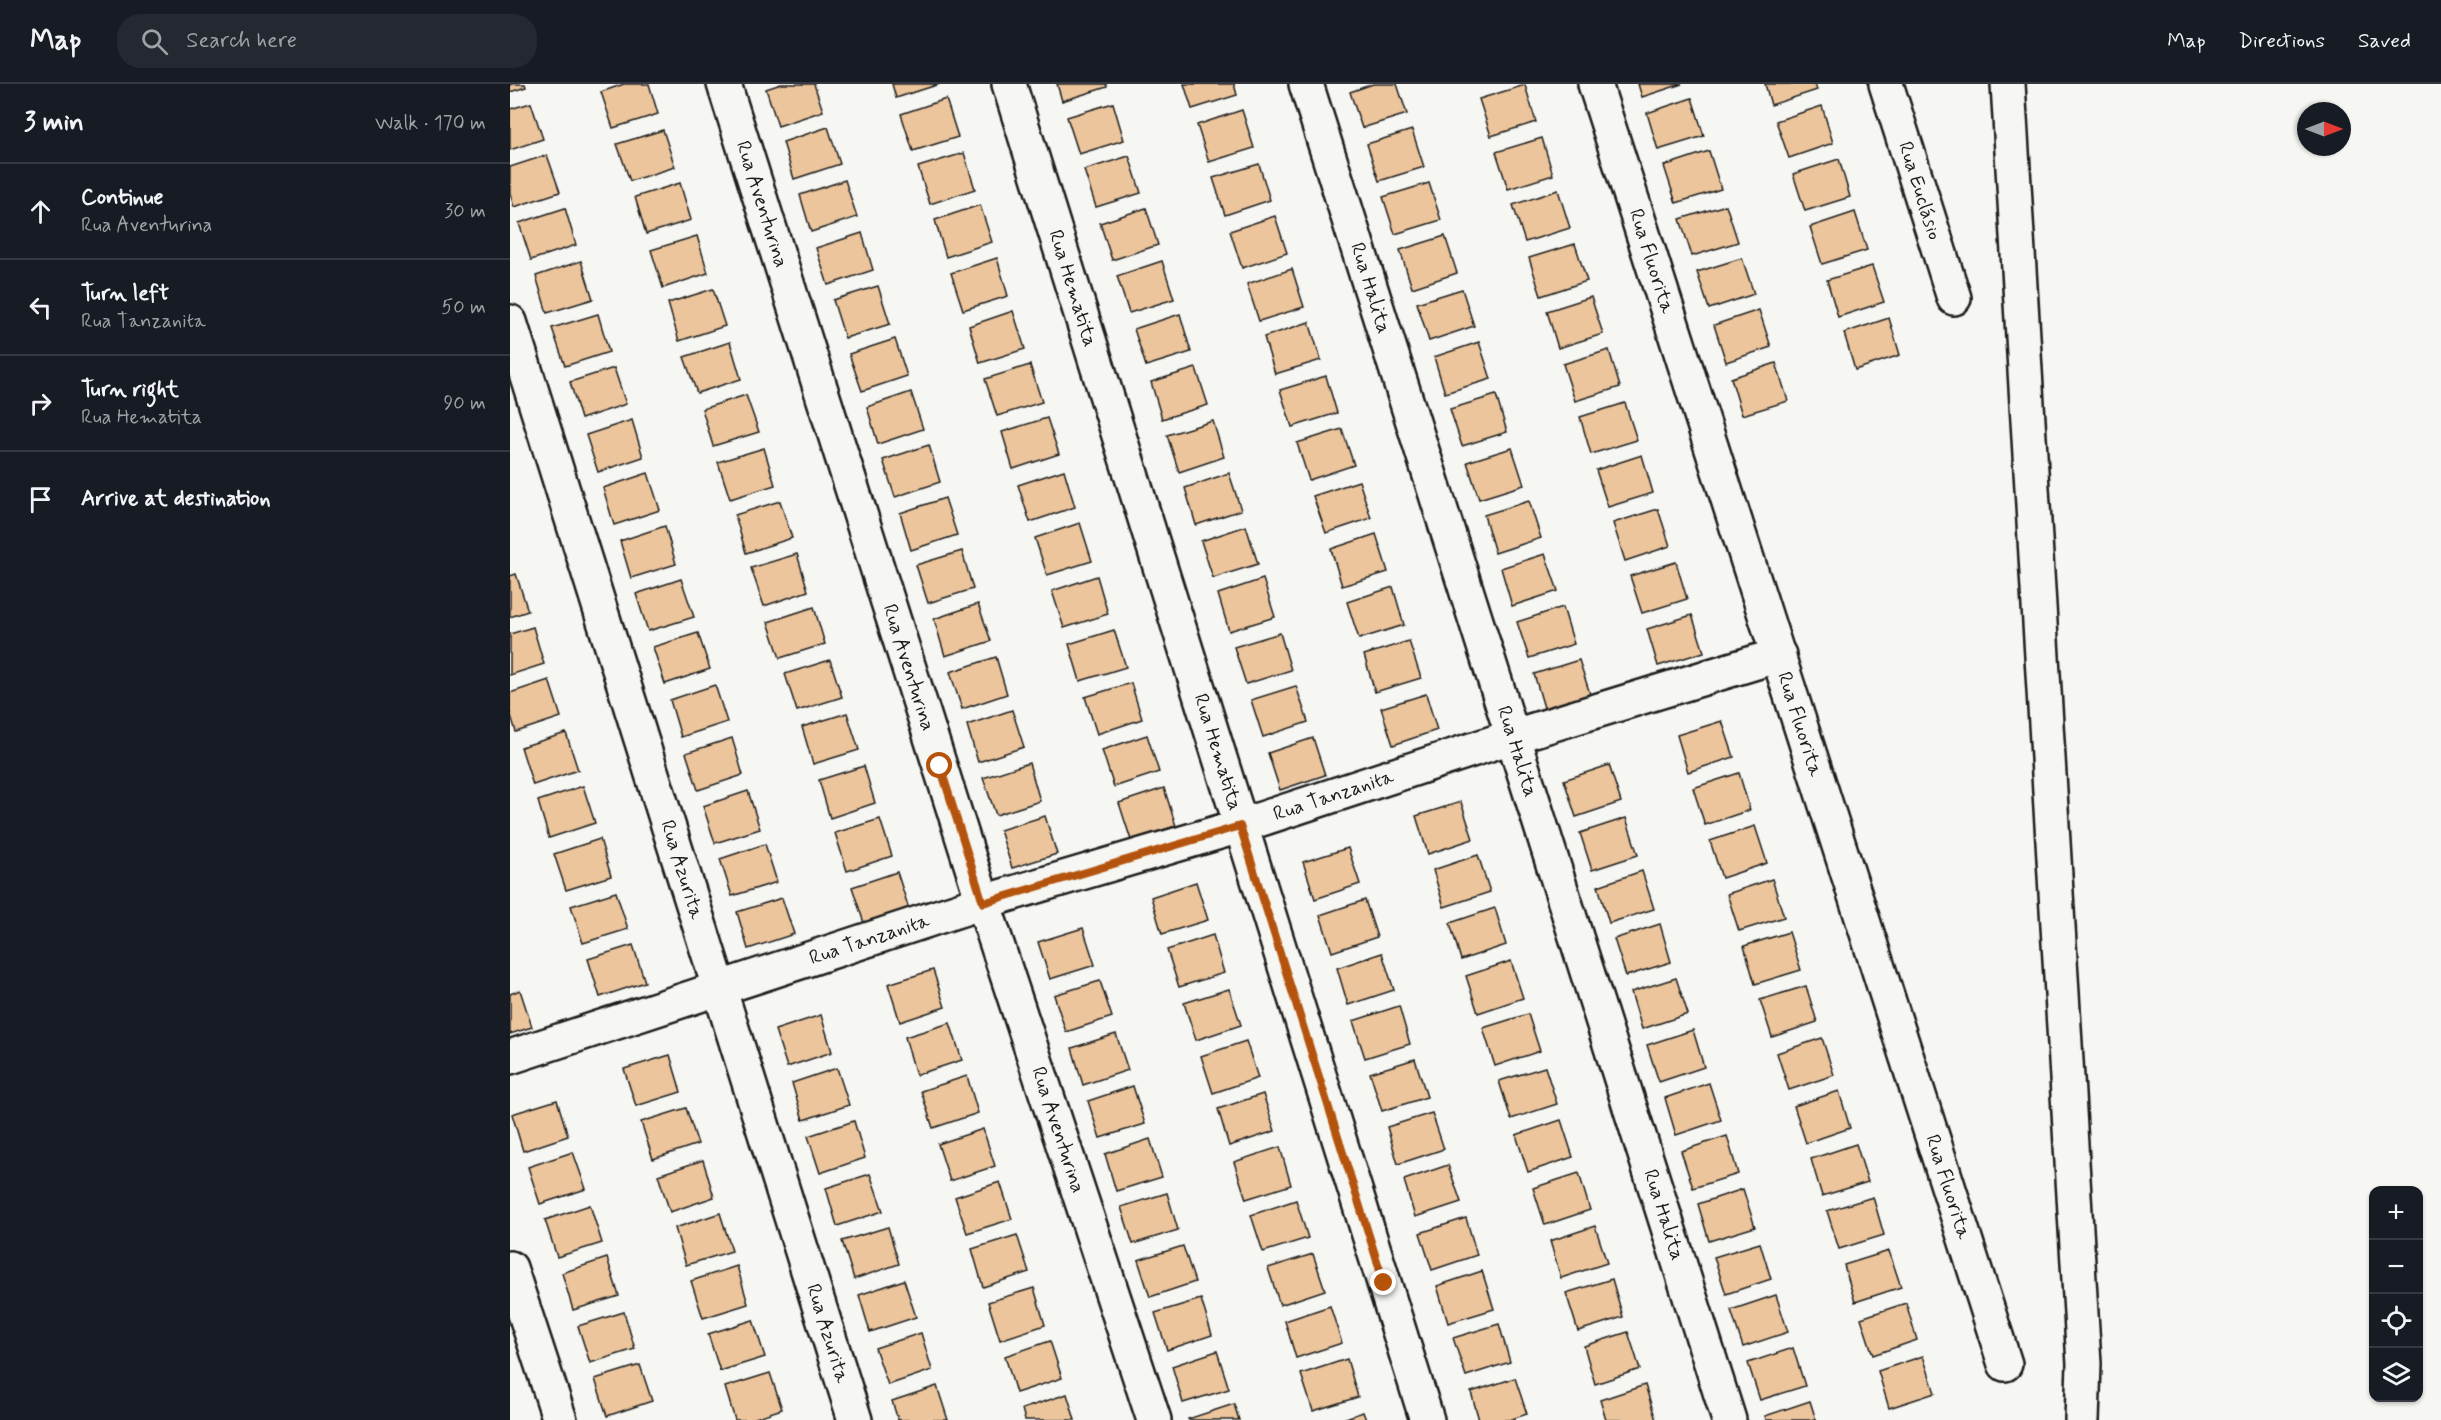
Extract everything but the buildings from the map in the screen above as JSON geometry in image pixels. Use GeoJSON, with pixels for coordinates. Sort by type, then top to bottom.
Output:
{"type":"FeatureCollection","features":[{"type":"Feature","properties":{"kind":"street","name":"Rua Aventurina"},"geometry":{"type":"LineString","coordinates":[[724,84],[983,903],[1154,1420]]}},
{"type":"Feature","properties":{"kind":"street","name":"Rua Hematita"},"geometry":{"type":"LineString","coordinates":[[1009,84],[1427,1420]]}},
{"type":"Feature","properties":{"kind":"street","name":"Rua Halita"},"geometry":{"type":"LineString","coordinates":[[1306,84],[1729,1420]]}},
{"type":"Feature","properties":{"kind":"street","name":"Rua Fluorita"},"geometry":{"type":"LineString","coordinates":[[1595,84],[2005,1364]]}},
{"type":"Feature","properties":{"kind":"street","name":"Rua Euclásio"},"geometry":{"type":"LineString","coordinates":[[1886,84],[1954,298]]}},
{"type":"Feature","properties":{"kind":"street"},"geometry":{"type":"LineString","coordinates":[[2008,84],[2084,1364],[2082,1420]]}},
{"type":"Feature","properties":{"kind":"street","name":"Rua Azurita"},"geometry":{"type":"LineString","coordinates":[[510,322],[855,1420]]}},
{"type":"Feature","properties":{"kind":"street","name":"Rua Tanzanita"},"geometry":{"type":"LineString","coordinates":[[510,1057],[983,903],[1240,826],[1511,737],[1779,655]]}},
{"type":"Feature","properties":{"kind":"street"},"geometry":{"type":"LineString","coordinates":[[510,1268],[560,1420]]}},
{"type":"Feature","properties":{"kind":"route"},"geometry":{"type":"LineString","coordinates":[[940,766],[983,903],[1240,826],[1384,1283]]}}]}
